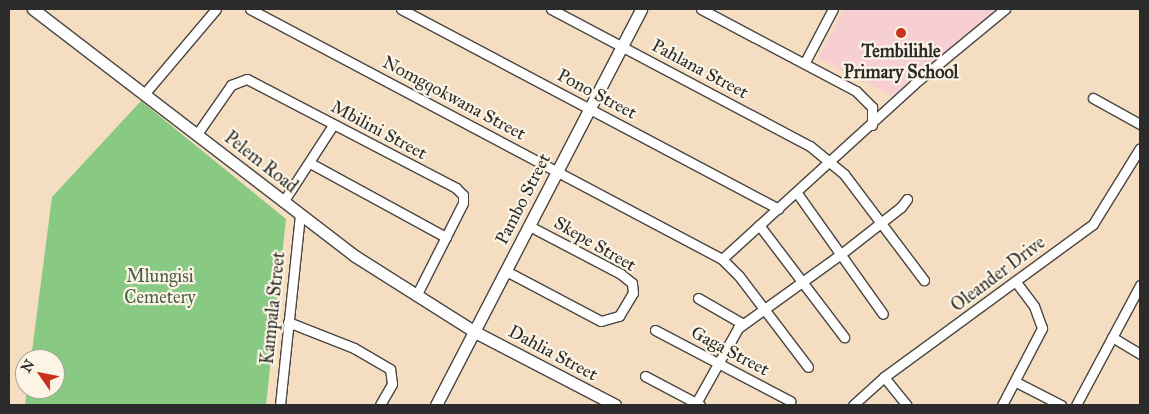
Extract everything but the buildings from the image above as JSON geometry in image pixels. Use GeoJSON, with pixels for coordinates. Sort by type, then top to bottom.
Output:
{"type":"FeatureCollection","features":[{"type":"Feature","properties":{"kind":"street","name":"Pelem Road"},"geometry":{"type":"LineString","coordinates":[[33,9],[145,92],[300,214],[416,296],[475,332]]}},
{"type":"Feature","properties":{"kind":"street"},"geometry":{"type":"LineString","coordinates":[[145,92],[216,9]]}},
{"type":"Feature","properties":{"kind":"street","name":"Nomgqokwana Street"},"geometry":{"type":"LineString","coordinates":[[250,9],[722,259]]}},
{"type":"Feature","properties":{"kind":"street","name":"Pono Street"},"geometry":{"type":"LineString","coordinates":[[401,9],[778,208]]}},
{"type":"Feature","properties":{"kind":"street","name":"Pahlana Street"},"geometry":{"type":"LineString","coordinates":[[551,9],[810,146],[831,161],[882,221],[924,280]]}},
{"type":"Feature","properties":{"kind":"street","name":"Pambo Street"},"geometry":{"type":"LineString","coordinates":[[436,405],[641,9]]}},
{"type":"Feature","properties":{"kind":"street"},"geometry":{"type":"LineString","coordinates":[[701,9],[805,62],[867,99],[874,113],[872,126]]}},
{"type":"Feature","properties":{"kind":"street"},"geometry":{"type":"LineString","coordinates":[[805,62],[833,9]]}},
{"type":"Feature","properties":{"kind":"street"},"geometry":{"type":"LineString","coordinates":[[808,367],[764,307],[722,259],[872,126],[934,67],[1005,9]]}},
{"type":"Feature","properties":{"kind":"street","name":"Mbilini Street"},"geometry":{"type":"LineString","coordinates":[[197,134],[231,85],[242,79],[460,192],[463,203],[416,296]]}},
{"type":"Feature","properties":{"kind":"street"},"geometry":{"type":"LineString","coordinates":[[1093,98],[1140,124]]}},
{"type":"Feature","properties":{"kind":"street"},"geometry":{"type":"LineString","coordinates":[[284,202],[333,125]]}},
{"type":"Feature","properties":{"kind":"street","name":"Oleander Drive"},"geometry":{"type":"LineString","coordinates":[[853,405],[884,377],[1093,224],[1140,148]]}},
{"type":"Feature","properties":{"kind":"street"},"geometry":{"type":"LineString","coordinates":[[310,163],[446,237]]}},
{"type":"Feature","properties":{"kind":"street"},"geometry":{"type":"LineString","coordinates":[[798,193],[883,314]]}},
{"type":"Feature","properties":{"kind":"street"},"geometry":{"type":"LineString","coordinates":[[645,376],[697,404],[717,362],[743,324],[764,307],[841,254],[901,207],[907,199]]}},
{"type":"Feature","properties":{"kind":"street","name":"Kampala Street"},"geometry":{"type":"LineString","coordinates":[[280,405],[300,214]]}},
{"type":"Feature","properties":{"kind":"street"},"geometry":{"type":"LineString","coordinates":[[759,225],[804,280],[844,336]]}},
{"type":"Feature","properties":{"kind":"street","name":"Skepe Street"},"geometry":{"type":"LineString","coordinates":[[506,271],[601,321],[608,322],[619,316],[633,294],[632,282],[621,274],[529,226]]}},
{"type":"Feature","properties":{"kind":"street"},"geometry":{"type":"LineString","coordinates":[[1002,405],[1016,382],[1042,328],[1034,306],[1015,281]]}},
{"type":"Feature","properties":{"kind":"street"},"geometry":{"type":"LineString","coordinates":[[1076,405],[1140,285]]}},
{"type":"Feature","properties":{"kind":"street"},"geometry":{"type":"LineString","coordinates":[[698,298],[743,324]]}},
{"type":"Feature","properties":{"kind":"street"},"geometry":{"type":"LineString","coordinates":[[288,322],[354,348],[384,365],[393,377],[389,392],[380,405]]}},
{"type":"Feature","properties":{"kind":"street","name":"Gaga Street"},"geometry":{"type":"LineString","coordinates":[[655,330],[790,401]]}},
{"type":"Feature","properties":{"kind":"street","name":"Dahlia Street"},"geometry":{"type":"LineString","coordinates":[[475,332],[603,402],[615,405]]}},
{"type":"Feature","properties":{"kind":"street"},"geometry":{"type":"LineString","coordinates":[[1112,337],[1140,354]]}},
{"type":"Feature","properties":{"kind":"street"},"geometry":{"type":"LineString","coordinates":[[884,377],[907,405]]}},
{"type":"Feature","properties":{"kind":"street"},"geometry":{"type":"LineString","coordinates":[[1016,382],[1061,405]]}},
{"type":"Feature","properties":{"kind":"shaded area","name":"Tembilihle Primary School"},"geometry":{"type":"Polygon","coordinates":[[[844,9],[998,9],[897,98],[818,58],[844,9]]]}},
{"type":"Feature","properties":{"kind":"green space","name":"Mlungisi Cemetery"},"geometry":{"type":"Polygon","coordinates":[[[141,101],[286,219],[266,405],[25,405],[26,399],[65,399],[65,349],[32,349],[52,197],[141,101]]]}},
{"type":"Feature","properties":{"kind":"place","name":"Tembilihle Primary School"},"geometry":{"type":"Point","coordinates":[901,33]}}]}
